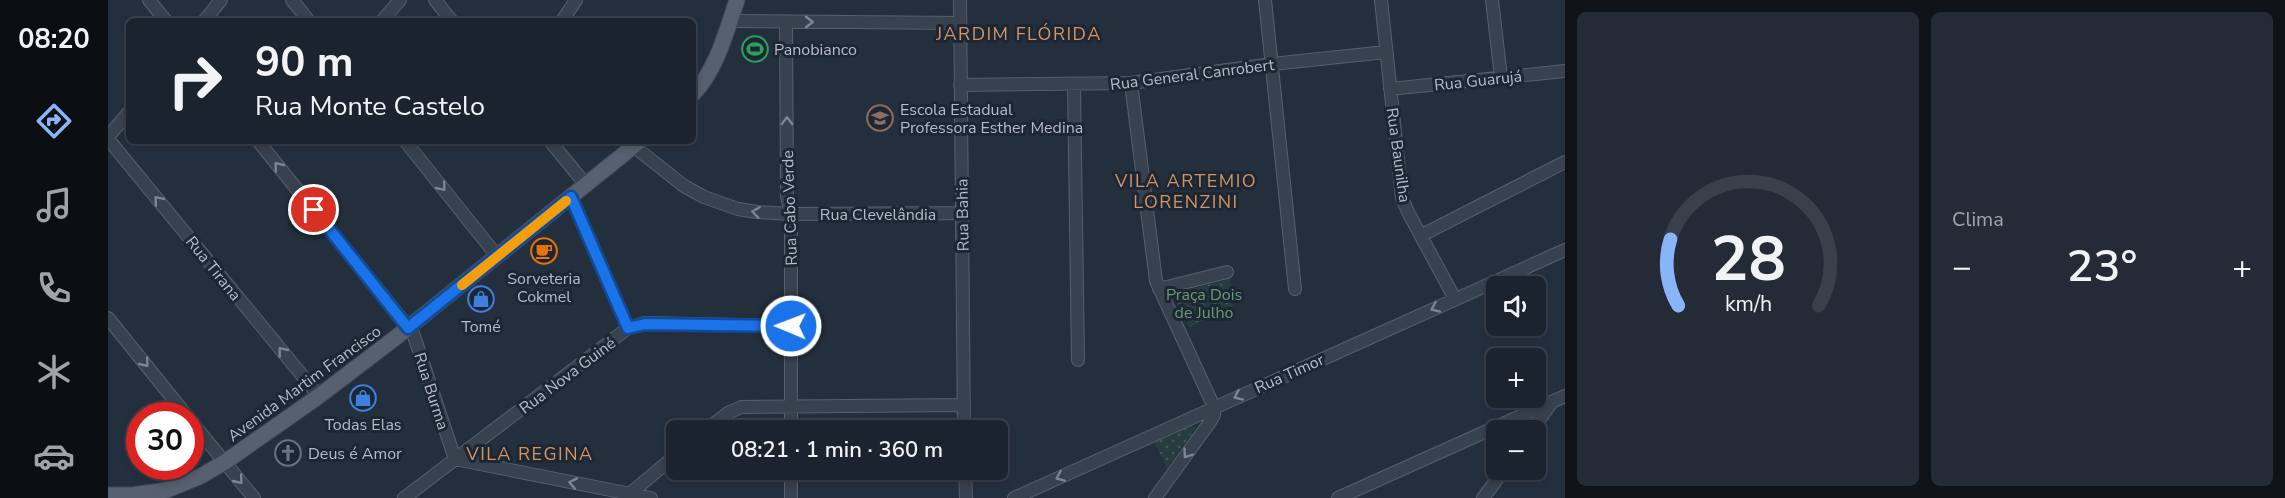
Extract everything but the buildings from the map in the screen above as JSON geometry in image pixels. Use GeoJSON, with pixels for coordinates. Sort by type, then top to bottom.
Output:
{"type":"FeatureCollection","features":[{"type":"Feature","properties":{"kind":"main road"},"geometry":{"type":"LineString","coordinates":[[696,90],[709,72],[737,0]]}},
{"type":"Feature","properties":{"kind":"main road","name":"Avenida Martim Francisco"},"geometry":{"type":"LineString","coordinates":[[108,495],[133,495],[167,490],[190,481],[225,462],[319,396],[408,328],[571,197],[632,144]]}},
{"type":"Feature","properties":{"kind":"street"},"geometry":{"type":"LineString","coordinates":[[148,0],[163,18]]}},
{"type":"Feature","properties":{"kind":"street"},"geometry":{"type":"LineString","coordinates":[[206,18],[221,0]]}},
{"type":"Feature","properties":{"kind":"street"},"geometry":{"type":"LineString","coordinates":[[292,0],[307,18]]}},
{"type":"Feature","properties":{"kind":"street"},"geometry":{"type":"LineString","coordinates":[[385,18],[400,0]]}},
{"type":"Feature","properties":{"kind":"street"},"geometry":{"type":"LineString","coordinates":[[435,0],[450,18]]}},
{"type":"Feature","properties":{"kind":"street"},"geometry":{"type":"LineString","coordinates":[[564,18],[576,0]]}},
{"type":"Feature","properties":{"kind":"street","name":"Rua Bahia"},"geometry":{"type":"LineString","coordinates":[[960,0],[964,420]]}},
{"type":"Feature","properties":{"kind":"street"},"geometry":{"type":"LineString","coordinates":[[1265,0],[1295,289]]}},
{"type":"Feature","properties":{"kind":"street","name":"Rua Baunilha"},"geometry":{"type":"LineString","coordinates":[[1381,0],[1402,198],[1455,299]]}},
{"type":"Feature","properties":{"kind":"street"},"geometry":{"type":"LineString","coordinates":[[1492,0],[1501,77]]}},
{"type":"Feature","properties":{"kind":"street"},"geometry":{"type":"LineString","coordinates":[[730,21],[960,23]]}},
{"type":"Feature","properties":{"kind":"street","name":"Rua Cabo Verde"},"geometry":{"type":"LineString","coordinates":[[786,22],[787,197],[791,214],[791,420]]}},
{"type":"Feature","properties":{"kind":"street","name":"Rua General Canrobert"},"geometry":{"type":"LineString","coordinates":[[960,85],[1131,83],[1272,64],[1386,52]]}},
{"type":"Feature","properties":{"kind":"street","name":"Rua Guarujá"},"geometry":{"type":"LineString","coordinates":[[1390,89],[1565,71]]}},
{"type":"Feature","properties":{"kind":"street"},"geometry":{"type":"LineString","coordinates":[[1131,83],[1154,275],[1214,407],[1214,415],[1210,422],[1155,498]]}},
{"type":"Feature","properties":{"kind":"street"},"geometry":{"type":"LineString","coordinates":[[1074,85],[1078,360]]}},
{"type":"Feature","properties":{"kind":"street"},"geometry":{"type":"LineString","coordinates":[[108,138],[126,116]]}},
{"type":"Feature","properties":{"kind":"street","name":"Rua Tirana"},"geometry":{"type":"LineString","coordinates":[[108,138],[319,396]]}},
{"type":"Feature","properties":{"kind":"street","name":"Rua Burma"},"geometry":{"type":"LineString","coordinates":[[260,144],[416,338],[455,459]]}},
{"type":"Feature","properties":{"kind":"street"},"geometry":{"type":"LineString","coordinates":[[407,144],[497,256]]}},
{"type":"Feature","properties":{"kind":"street"},"geometry":{"type":"LineString","coordinates":[[553,144],[586,184]]}},
{"type":"Feature","properties":{"kind":"street","name":"Rua Clevelândia"},"geometry":{"type":"LineString","coordinates":[[634,144],[684,186],[720,204],[757,212],[791,214],[962,213]]}},
{"type":"Feature","properties":{"kind":"street"},"geometry":{"type":"LineString","coordinates":[[1422,235],[1565,162]]}},
{"type":"Feature","properties":{"kind":"street"},"geometry":{"type":"LineString","coordinates":[[571,197],[628,328]]}},
{"type":"Feature","properties":{"kind":"street","name":"Rua Timor"},"geometry":{"type":"LineString","coordinates":[[1014,498],[1565,250]]}},
{"type":"Feature","properties":{"kind":"street"},"geometry":{"type":"LineString","coordinates":[[1159,289],[1227,273]]}},
{"type":"Feature","properties":{"kind":"street"},"geometry":{"type":"LineString","coordinates":[[108,318],[176,402]]}},
{"type":"Feature","properties":{"kind":"street","name":"Rua Nova Guiné"},"geometry":{"type":"LineString","coordinates":[[404,498],[628,328],[645,324],[791,326]]}},
{"type":"Feature","properties":{"kind":"street"},"geometry":{"type":"LineString","coordinates":[[1338,498],[1565,396]]}},
{"type":"Feature","properties":{"kind":"street"},"geometry":{"type":"LineString","coordinates":[[1539,420],[1553,401]]}},
{"type":"Feature","properties":{"kind":"street"},"geometry":{"type":"LineString","coordinates":[[720,420],[741,408],[963,405]]}},
{"type":"Feature","properties":{"kind":"street"},"geometry":{"type":"LineString","coordinates":[[204,437],[254,498]]}},
{"type":"Feature","properties":{"kind":"street"},"geometry":{"type":"LineString","coordinates":[[455,459],[628,496],[651,498]]}},
{"type":"Feature","properties":{"kind":"street"},"geometry":{"type":"LineString","coordinates":[[628,496],[666,464]]}},
{"type":"Feature","properties":{"kind":"street"},"geometry":{"type":"LineString","coordinates":[[791,480],[791,498]]}},
{"type":"Feature","properties":{"kind":"street"},"geometry":{"type":"LineString","coordinates":[[965,480],[966,498]]}},
{"type":"Feature","properties":{"kind":"street"},"geometry":{"type":"LineString","coordinates":[[1483,498],[1496,480]]}},
{"type":"Feature","properties":{"kind":"green space","name":"Praça Dois de Julho"},"geometry":{"type":"Polygon","coordinates":[[[1230,279],[1233,313],[1204,320],[1190,327],[1175,298],[1176,293],[1230,279]]]}},
{"type":"Feature","properties":{"kind":"green space"},"geometry":{"type":"Polygon","coordinates":[[[1192,425],[1196,428],[1167,468],[1154,442],[1192,425]]]}},
{"type":"Feature","properties":{"kind":"slow traffic"},"geometry":{"type":"LineString","coordinates":[[462,285],[566,201]]}},
{"type":"Feature","properties":{"kind":"place","name":"Panobianco"},"geometry":{"type":"Point","coordinates":[755,49]}},
{"type":"Feature","properties":{"kind":"place","name":"Escola Estadual Professora Esther Medina"},"geometry":{"type":"Point","coordinates":[880,118]}},
{"type":"Feature","properties":{"kind":"place","name":"Sorveteria Cokmel"},"geometry":{"type":"Point","coordinates":[544,251]}},
{"type":"Feature","properties":{"kind":"place","name":"Tomé"},"geometry":{"type":"Point","coordinates":[481,299]}},
{"type":"Feature","properties":{"kind":"place","name":"Todas Elas"},"geometry":{"type":"Point","coordinates":[363,398]}},
{"type":"Feature","properties":{"kind":"place","name":"Deus é Amor"},"geometry":{"type":"Point","coordinates":[288,453]}},
{"type":"Feature","properties":{"kind":"district","name":"JARDIM FLÓRIDA"},"geometry":{"type":"Point","coordinates":[1019,34]}},
{"type":"Feature","properties":{"kind":"district","name":"VILA ARTEMIO LORENZINI"},"geometry":{"type":"Point","coordinates":[1186,192]}},
{"type":"Feature","properties":{"kind":"district","name":"VILA REGINA"},"geometry":{"type":"Point","coordinates":[530,454]}},
{"type":"Feature","properties":{"kind":"route"},"geometry":{"type":"LineString","coordinates":[[314,210],[408,328],[571,197],[628,328],[638,324],[791,326]]}}]}
